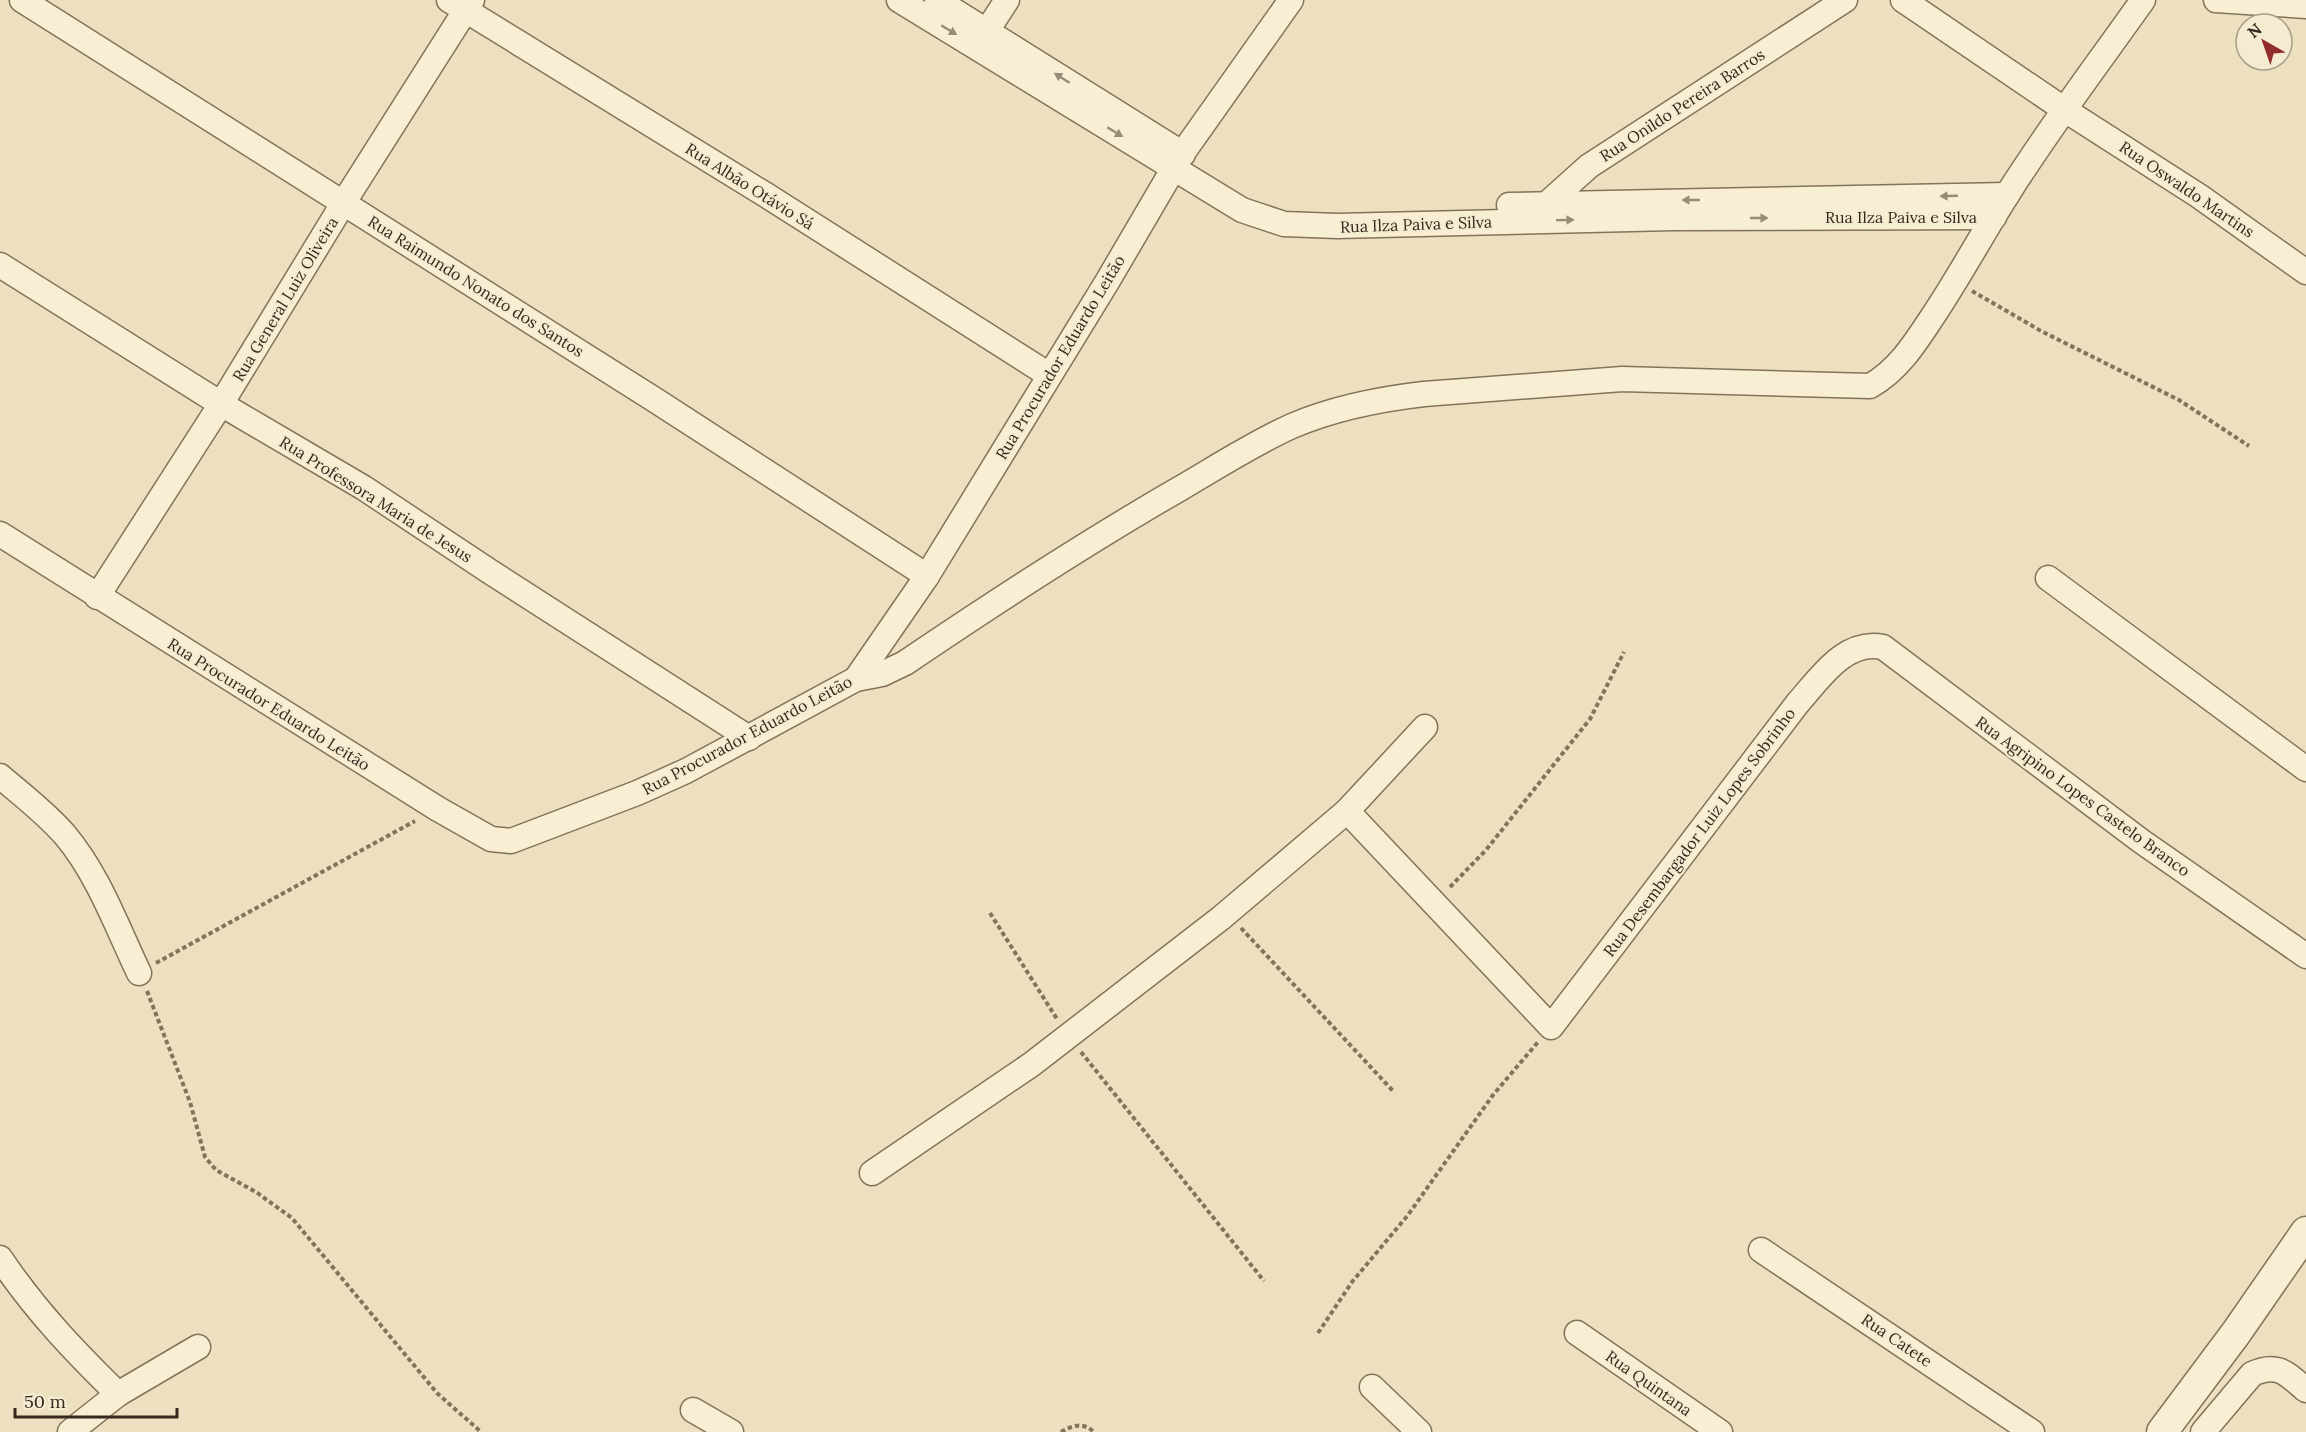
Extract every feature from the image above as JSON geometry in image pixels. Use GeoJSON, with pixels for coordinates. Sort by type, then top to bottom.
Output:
{"type":"FeatureCollection","features":[{"type":"Feature","properties":{"kind":"street","name":"Rua Raimundo Nonato dos Santos"},"geometry":{"type":"LineString","coordinates":[[22,0],[344,202],[927,576]]}},
{"type":"Feature","properties":{"kind":"street","name":"Rua Ilza Paiva e Silva"},"geometry":{"type":"LineString","coordinates":[[899,0],[981,39],[1178,161],[1246,195],[1281,209],[1370,210],[1547,204],[2007,195]]}},
{"type":"Feature","properties":{"kind":"street","name":"Rua Ilza Paiva e Silva"},"geometry":{"type":"LineString","coordinates":[[938,0],[981,39]]}},
{"type":"Feature","properties":{"kind":"street"},"geometry":{"type":"LineString","coordinates":[[981,39],[1007,0]]}},
{"type":"Feature","properties":{"kind":"street","name":"Rua Procurador Eduardo Leitão"},"geometry":{"type":"LineString","coordinates":[[0,534],[438,809],[491,839],[511,841],[637,793],[686,771],[856,680],[927,576],[1178,161],[1291,0]]}},
{"type":"Feature","properties":{"kind":"street","name":"Rua Onildo Pereira Barros"},"geometry":{"type":"LineString","coordinates":[[1528,221],[1589,166],[1845,0]]}},
{"type":"Feature","properties":{"kind":"street","name":"Rua Oswaldo Martins"},"geometry":{"type":"LineString","coordinates":[[1903,0],[2199,196],[2306,272]]}},
{"type":"Feature","properties":{"kind":"street"},"geometry":{"type":"LineString","coordinates":[[856,680],[882,674],[898,667],[1130,517],[1292,426],[1347,408],[1394,397],[1622,379],[1870,386],[1902,360],[1956,282],[2007,195],[2143,0]]}},
{"type":"Feature","properties":{"kind":"street"},"geometry":{"type":"LineString","coordinates":[[2216,0],[2306,6]]}},
{"type":"Feature","properties":{"kind":"street","name":"Rua General Luiz Oliveira"},"geometry":{"type":"LineString","coordinates":[[97,597],[221,404],[462,4]]}},
{"type":"Feature","properties":{"kind":"street","name":"Rua Albão Otávio Sá"},"geometry":{"type":"LineString","coordinates":[[462,4],[1049,375]]}},
{"type":"Feature","properties":{"kind":"street","name":"Rua Ilza Paiva e Silva"},"geometry":{"type":"LineString","coordinates":[[1178,161],[1242,210],[1284,224],[1337,226],[1674,218],[1994,217]]}},
{"type":"Feature","properties":{"kind":"street","name":"Rua Professora Maria de Jesus"},"geometry":{"type":"LineString","coordinates":[[0,265],[221,404],[364,488],[749,738]]}},
{"type":"Feature","properties":{"kind":"street"},"geometry":{"type":"LineString","coordinates":[[2048,578],[2306,769]]}},
{"type":"Feature","properties":{"kind":"street","name":"Rua Agripino Lopes Castelo Branco"},"geometry":{"type":"LineString","coordinates":[[1858,646],[1883,647],[2141,841],[2306,956]]}},
{"type":"Feature","properties":{"kind":"street","name":"Rua Desembargador Luiz Lopes Sobrinho"},"geometry":{"type":"LineString","coordinates":[[1551,1027],[1797,704],[1833,663],[1858,646]]}},
{"type":"Feature","properties":{"kind":"street"},"geometry":{"type":"LineString","coordinates":[[872,1173],[1032,1064],[1227,913],[1347,810],[1425,727]]}},
{"type":"Feature","properties":{"kind":"street"},"geometry":{"type":"LineString","coordinates":[[0,776],[51,820],[79,854],[96,883],[139,973]]}},
{"type":"Feature","properties":{"kind":"street"},"geometry":{"type":"LineString","coordinates":[[1347,810],[1551,1027]]}},
{"type":"Feature","properties":{"kind":"street"},"geometry":{"type":"LineString","coordinates":[[2162,1432],[2236,1333],[2306,1232]]}},
{"type":"Feature","properties":{"kind":"street","name":"Rua Catete"},"geometry":{"type":"LineString","coordinates":[[1761,1250],[2032,1432]]}},
{"type":"Feature","properties":{"kind":"street"},"geometry":{"type":"LineString","coordinates":[[0,1258],[26,1296],[66,1343],[118,1394]]}},
{"type":"Feature","properties":{"kind":"street","name":"Rua Quintana"},"geometry":{"type":"LineString","coordinates":[[1577,1333],[1720,1432]]}},
{"type":"Feature","properties":{"kind":"street"},"geometry":{"type":"LineString","coordinates":[[70,1432],[118,1394],[198,1347]]}},
{"type":"Feature","properties":{"kind":"street"},"geometry":{"type":"LineString","coordinates":[[2202,1432],[2252,1374],[2261,1370],[2266,1368],[2279,1370],[2306,1390]]}},
{"type":"Feature","properties":{"kind":"street"},"geometry":{"type":"LineString","coordinates":[[1372,1387],[1419,1432]]}},
{"type":"Feature","properties":{"kind":"street"},"geometry":{"type":"LineString","coordinates":[[693,1410],[730,1432]]}},
{"type":"Feature","properties":{"kind":"path"},"geometry":{"type":"LineString","coordinates":[[1956,282],[2041,331],[2179,400],[2249,446]]}},
{"type":"Feature","properties":{"kind":"path"},"geometry":{"type":"LineString","coordinates":[[1435,903],[1486,850],[1590,719],[1624,652]]}},
{"type":"Feature","properties":{"kind":"path"},"geometry":{"type":"LineString","coordinates":[[438,809],[356,851],[139,973],[190,1102],[205,1157],[216,1170],[256,1192],[292,1218],[437,1393],[481,1432]]}},
{"type":"Feature","properties":{"kind":"path"},"geometry":{"type":"LineString","coordinates":[[990,913],[1068,1036],[1264,1281]]}},
{"type":"Feature","properties":{"kind":"path"},"geometry":{"type":"LineString","coordinates":[[1227,913],[1394,1092]]}},
{"type":"Feature","properties":{"kind":"path"},"geometry":{"type":"LineString","coordinates":[[1318,1333],[1352,1282],[1408,1215],[1493,1095],[1551,1027]]}},
{"type":"Feature","properties":{"kind":"path"},"geometry":{"type":"LineString","coordinates":[[1061,1432],[1069,1427],[1080,1425],[1088,1426],[1094,1432]]}}]}
